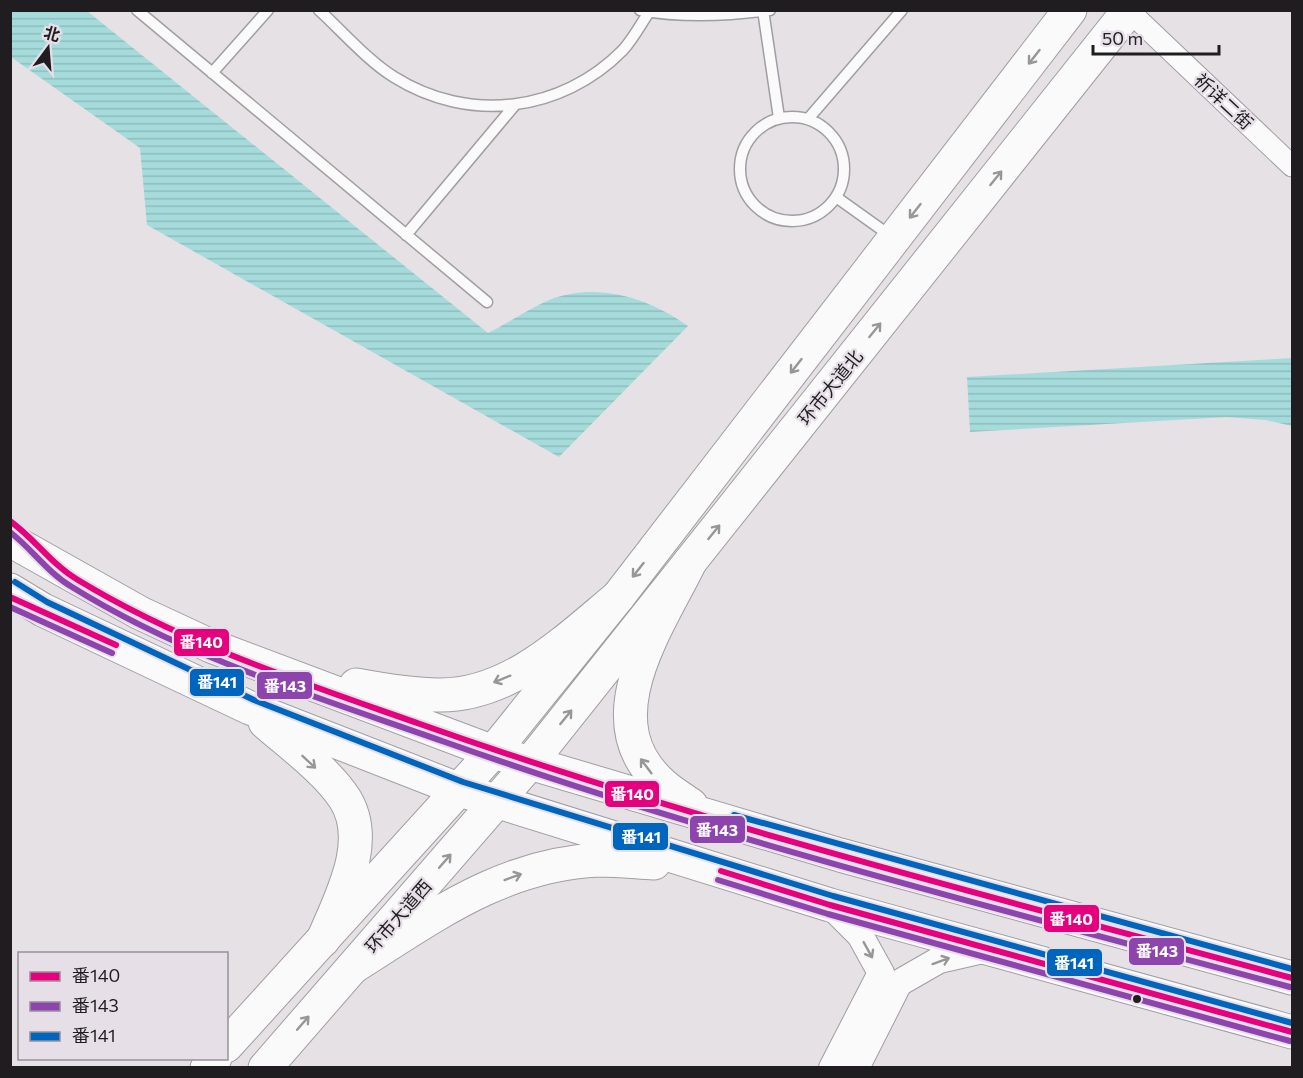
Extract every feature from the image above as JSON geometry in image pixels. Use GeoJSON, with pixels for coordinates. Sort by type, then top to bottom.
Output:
{"type":"FeatureCollection","features":[{"type":"Feature","properties":{"kind":"main road"},"geometry":{"type":"LineString","coordinates":[[228,1044],[493,752],[618,597],[1070,10]]}},
{"type":"Feature","properties":{"kind":"main road","name":"环市大道北"},"geometry":{"type":"LineString","coordinates":[[530,763],[1129,11]]}},
{"type":"Feature","properties":{"kind":"main road"},"geometry":{"type":"LineString","coordinates":[[10,521],[28,533],[72,578]]}},
{"type":"Feature","properties":{"kind":"main road"},"geometry":{"type":"LineString","coordinates":[[10,540],[72,578],[203,643],[493,752],[706,817],[1293,978]]}},
{"type":"Feature","properties":{"kind":"main road"},"geometry":{"type":"LineString","coordinates":[[690,562],[646,654],[631,694],[629,729],[639,756],[657,780],[706,817]]}},
{"type":"Feature","properties":{"kind":"main road"},"geometry":{"type":"LineString","coordinates":[[10,590],[43,610]]}},
{"type":"Feature","properties":{"kind":"main road"},"geometry":{"type":"LineString","coordinates":[[10,597],[43,610],[250,708],[460,790],[830,905],[1290,1034]]}},
{"type":"Feature","properties":{"kind":"main road"},"geometry":{"type":"LineString","coordinates":[[269,669],[398,693],[441,695],[477,690],[516,674],[545,655],[618,597]]}},
{"type":"Feature","properties":{"kind":"main road"},"geometry":{"type":"LineString","coordinates":[[165,668],[189,665],[203,643]]}},
{"type":"Feature","properties":{"kind":"main road"},"geometry":{"type":"LineString","coordinates":[[250,708],[331,782],[346,800],[355,830],[354,856],[347,882],[315,948]]}},
{"type":"Feature","properties":{"kind":"main road","name":"环市大道西"},"geometry":{"type":"LineString","coordinates":[[265,1068],[530,763]]}},
{"type":"Feature","properties":{"kind":"main road"},"geometry":{"type":"LineString","coordinates":[[315,948],[346,975],[478,890],[517,874],[550,866],[599,860],[699,865]]}},
{"type":"Feature","properties":{"kind":"street","name":"祈详二街"},"geometry":{"type":"LineString","coordinates":[[1129,11],[1293,166]]}},
{"type":"Feature","properties":{"kind":"street"},"geometry":{"type":"LineString","coordinates":[[830,905],[860,935],[881,973],[832,1068]]}},
{"type":"Feature","properties":{"kind":"street"},"geometry":{"type":"LineString","coordinates":[[856,1068],[899,983],[939,960],[987,949]]}},
{"type":"Feature","properties":{"kind":"lane"},"geometry":{"type":"LineString","coordinates":[[137,10],[487,302]]}},
{"type":"Feature","properties":{"kind":"lane"},"geometry":{"type":"LineString","coordinates":[[212,73],[268,10]]}},
{"type":"Feature","properties":{"kind":"lane"},"geometry":{"type":"LineString","coordinates":[[319,10],[392,76],[420,92],[461,104],[482,106],[514,106],[545,99],[575,87],[602,69],[625,48],[645,11],[667,15],[726,16],[765,11],[779,118]]}},
{"type":"Feature","properties":{"kind":"lane"},"geometry":{"type":"LineString","coordinates":[[808,119],[902,10]]}},
{"type":"Feature","properties":{"kind":"lane"},"geometry":{"type":"LineString","coordinates":[[406,235],[514,106]]}},
{"type":"Feature","properties":{"kind":"lane"},"geometry":{"type":"LineString","coordinates":[[794,116],[808,119],[824,127],[837,140],[843,156],[845,174],[830,206],[816,216],[799,222],[773,218],[751,203],[742,187],[739,170],[742,152],[750,137],[763,125],[779,118],[794,116]]}},
{"type":"Feature","properties":{"kind":"lane"},"geometry":{"type":"LineString","coordinates":[[836,197],[894,238]]}},
{"type":"Feature","properties":{"kind":"water"},"geometry":{"type":"Polygon","coordinates":[[[11,10],[87,11],[488,333],[549,300],[585,292],[604,292],[640,300],[657,307],[688,326],[559,457],[147,225],[140,148],[11,57],[11,10]]]}},
{"type":"Feature","properties":{"kind":"water"},"geometry":{"type":"Polygon","coordinates":[[[1292,358],[1292,426],[1265,420],[1227,417],[970,432],[967,377],[1292,358]]]}},
{"type":"Feature","properties":{"kind":"transit line","name":"番140"},"geometry":{"type":"LineString","coordinates":[[10,521],[69,574],[118,603],[202,643],[332,693],[528,761],[745,828],[963,890],[1292,978]]}},
{"type":"Feature","properties":{"kind":"transit line","name":"番143"},"geometry":{"type":"LineString","coordinates":[[10,532],[72,587],[161,635],[254,675],[549,778],[759,843],[1290,987]]}},
{"type":"Feature","properties":{"kind":"transit line","name":"番141"},"geometry":{"type":"LineString","coordinates":[[15,582],[47,602],[254,700],[463,782],[833,896],[1292,1023]]}},
{"type":"Feature","properties":{"kind":"transit line","name":"番140"},"geometry":{"type":"LineString","coordinates":[[10,597],[116,645]]}},
{"type":"Feature","properties":{"kind":"transit line","name":"番143"},"geometry":{"type":"LineString","coordinates":[[10,607],[112,653]]}},
{"type":"Feature","properties":{"kind":"transit line","name":"番141"},"geometry":{"type":"LineString","coordinates":[[734,815],[1292,969]]}},
{"type":"Feature","properties":{"kind":"transit line","name":"番140"},"geometry":{"type":"LineString","coordinates":[[721,871],[830,905],[1292,1032]]}},
{"type":"Feature","properties":{"kind":"transit line","name":"番143"},"geometry":{"type":"LineString","coordinates":[[718,880],[828,914],[1290,1041]]}}]}
